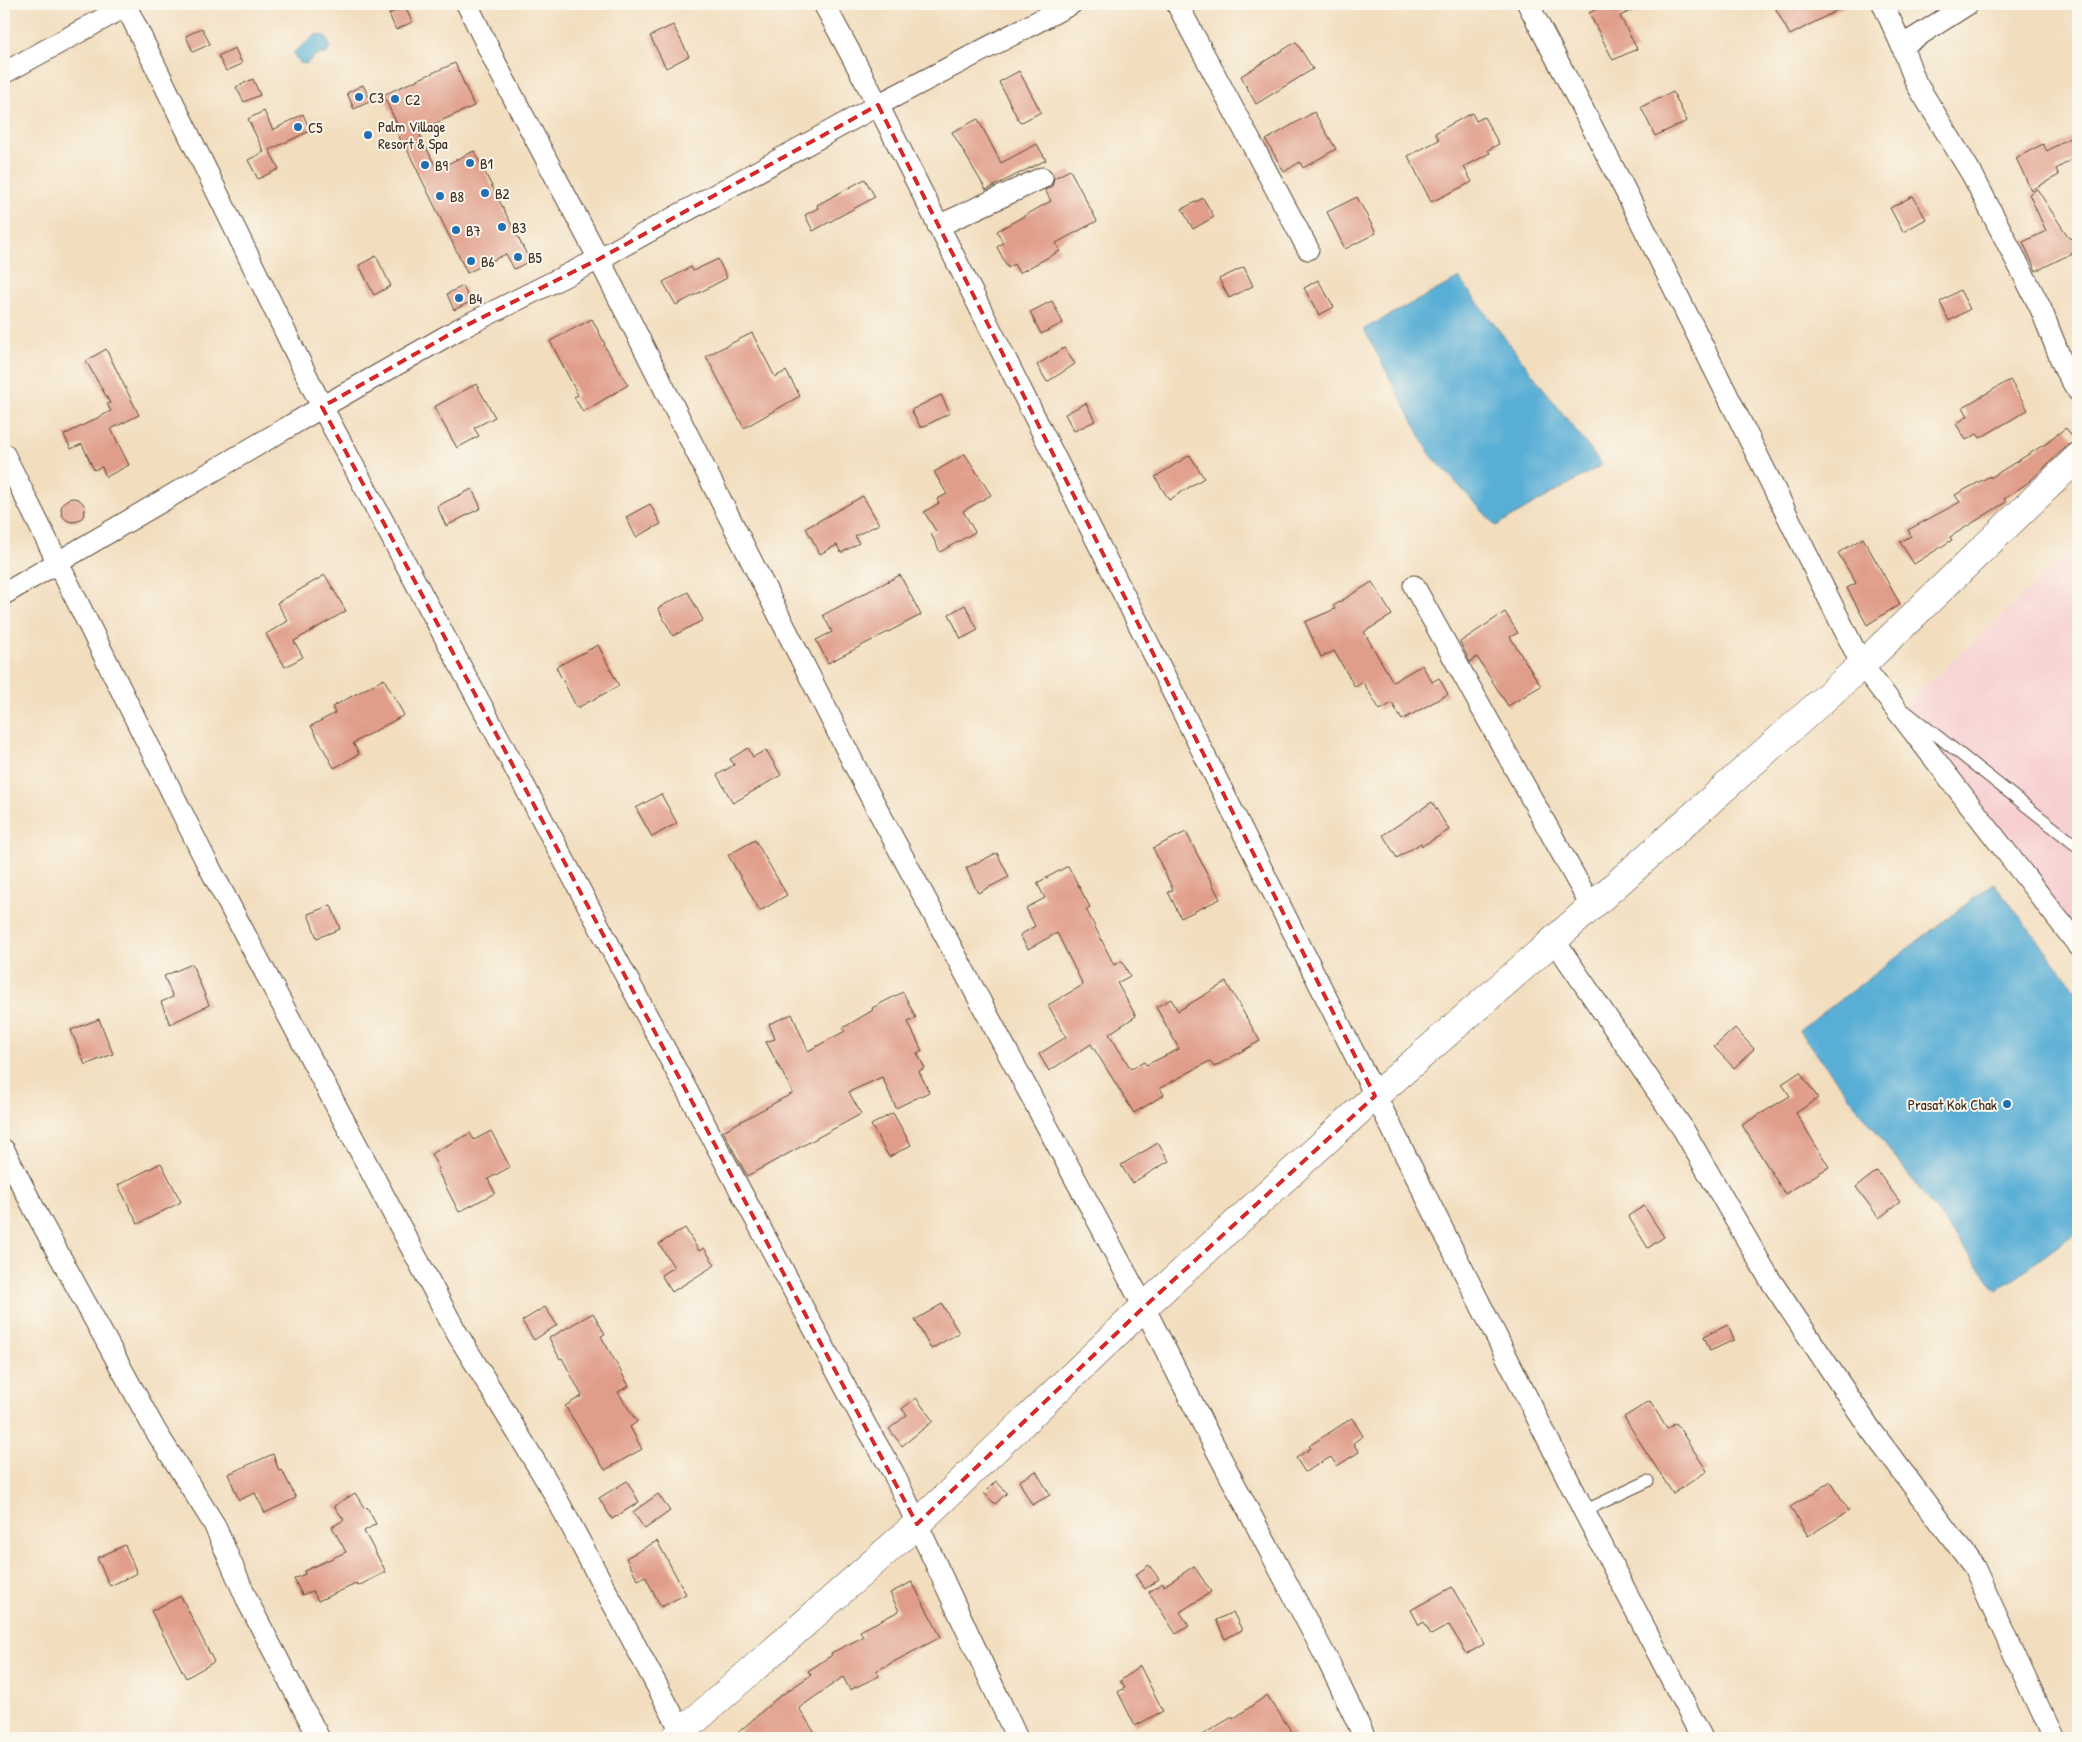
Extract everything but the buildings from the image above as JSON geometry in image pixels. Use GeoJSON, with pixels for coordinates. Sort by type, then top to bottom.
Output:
{"type":"FeatureCollection","features":[{"type":"Feature","properties":{"kind":"street"},"geometry":{"type":"LineString","coordinates":[[467,4],[499,70],[599,259],[866,788],[1144,1307],[1207,1432],[1329,1663],[1365,1738]]}},
{"type":"Feature","properties":{"kind":"street"},"geometry":{"type":"LineString","coordinates":[[824,4],[878,106],[1584,1511],[1702,1738]]}},
{"type":"Feature","properties":{"kind":"street"},"geometry":{"type":"LineString","coordinates":[[4,594],[59,564],[322,407],[459,329],[599,259],[878,106],[1071,4]]}},
{"type":"Feature","properties":{"kind":"street"},"geometry":{"type":"LineString","coordinates":[[1177,4],[1308,249]]}},
{"type":"Feature","properties":{"kind":"street"},"geometry":{"type":"LineString","coordinates":[[1528,4],[1866,670],[2078,944]]}},
{"type":"Feature","properties":{"kind":"street"},"geometry":{"type":"LineString","coordinates":[[1883,4],[1916,83],[1973,176],[2041,309],[2066,370],[2078,391]]}},
{"type":"Feature","properties":{"kind":"street"},"geometry":{"type":"LineString","coordinates":[[1902,46],[1968,4]]}},
{"type":"Feature","properties":{"kind":"street"},"geometry":{"type":"LineString","coordinates":[[4,73],[128,5],[322,407],[862,1418],[893,1472],[1018,1738]]}},
{"type":"Feature","properties":{"kind":"street"},"geometry":{"type":"LineString","coordinates":[[938,226],[1042,178]]}},
{"type":"Feature","properties":{"kind":"street"},"geometry":{"type":"LineString","coordinates":[[4,454],[205,859],[450,1321],[551,1488],[681,1736],[917,1524],[1144,1307],[1375,1096],[1591,906],[1866,670],[2078,457]]}},
{"type":"Feature","properties":{"kind":"street"},"geometry":{"type":"LineString","coordinates":[[1414,586],[1591,906]]}},
{"type":"Feature","properties":{"kind":"street"},"geometry":{"type":"LineString","coordinates":[[1554,940],[1683,1129],[1770,1278],[1872,1430],[1974,1567],[2053,1738]]}},
{"type":"Feature","properties":{"kind":"street"},"geometry":{"type":"LineString","coordinates":[[4,1150],[40,1220],[155,1430],[214,1524],[249,1604],[319,1738]]}},
{"type":"Feature","properties":{"kind":"lane"},"geometry":{"type":"LineString","coordinates":[[1890,700],[1908,712],[2078,847]]}},
{"type":"Feature","properties":{"kind":"lane"},"geometry":{"type":"LineString","coordinates":[[1584,1511],[1648,1481]]}},
{"type":"Feature","properties":{"kind":"highlighted area"},"geometry":{"type":"Polygon","coordinates":[[[878,105],[1375,1096],[1144,1307],[917,1524],[322,407],[459,329],[599,259],[878,105]]]}},
{"type":"Feature","properties":{"kind":"shaded area"},"geometry":{"type":"Polygon","coordinates":[[[2078,545],[2078,936],[1898,712],[2078,545]]]}},
{"type":"Feature","properties":{"kind":"water"},"geometry":{"type":"Polygon","coordinates":[[[317,34],[326,37],[330,46],[327,54],[315,56],[306,64],[299,63],[293,53],[317,34]]]}},
{"type":"Feature","properties":{"kind":"water"},"geometry":{"type":"Polygon","coordinates":[[[1459,278],[1602,465],[1496,526],[1430,454],[1364,329],[1459,278]]]}},
{"type":"Feature","properties":{"kind":"water"},"geometry":{"type":"Polygon","coordinates":[[[1994,883],[2078,993],[2078,1231],[1997,1291],[1799,1031],[1994,883]]]}},
{"type":"Feature","properties":{"kind":"place","name":"C3"},"geometry":{"type":"Point","coordinates":[359,97]}},
{"type":"Feature","properties":{"kind":"place","name":"C2"},"geometry":{"type":"Point","coordinates":[395,99]}},
{"type":"Feature","properties":{"kind":"place","name":"C5"},"geometry":{"type":"Point","coordinates":[298,127]}},
{"type":"Feature","properties":{"kind":"place","name":"Palm Village Resort & Spa"},"geometry":{"type":"Point","coordinates":[368,135]}},
{"type":"Feature","properties":{"kind":"place","name":"B1"},"geometry":{"type":"Point","coordinates":[470,163]}},
{"type":"Feature","properties":{"kind":"place","name":"B9"},"geometry":{"type":"Point","coordinates":[425,165]}},
{"type":"Feature","properties":{"kind":"place","name":"B2"},"geometry":{"type":"Point","coordinates":[485,193]}},
{"type":"Feature","properties":{"kind":"place","name":"B8"},"geometry":{"type":"Point","coordinates":[440,196]}},
{"type":"Feature","properties":{"kind":"place","name":"B3"},"geometry":{"type":"Point","coordinates":[502,227]}},
{"type":"Feature","properties":{"kind":"place","name":"B7"},"geometry":{"type":"Point","coordinates":[456,230]}},
{"type":"Feature","properties":{"kind":"place","name":"B5"},"geometry":{"type":"Point","coordinates":[518,257]}},
{"type":"Feature","properties":{"kind":"place","name":"B6"},"geometry":{"type":"Point","coordinates":[471,261]}},
{"type":"Feature","properties":{"kind":"place","name":"B4"},"geometry":{"type":"Point","coordinates":[459,298]}},
{"type":"Feature","properties":{"kind":"place","name":"Prasat Kok Chak"},"geometry":{"type":"Point","coordinates":[2007,1104]}}]}
